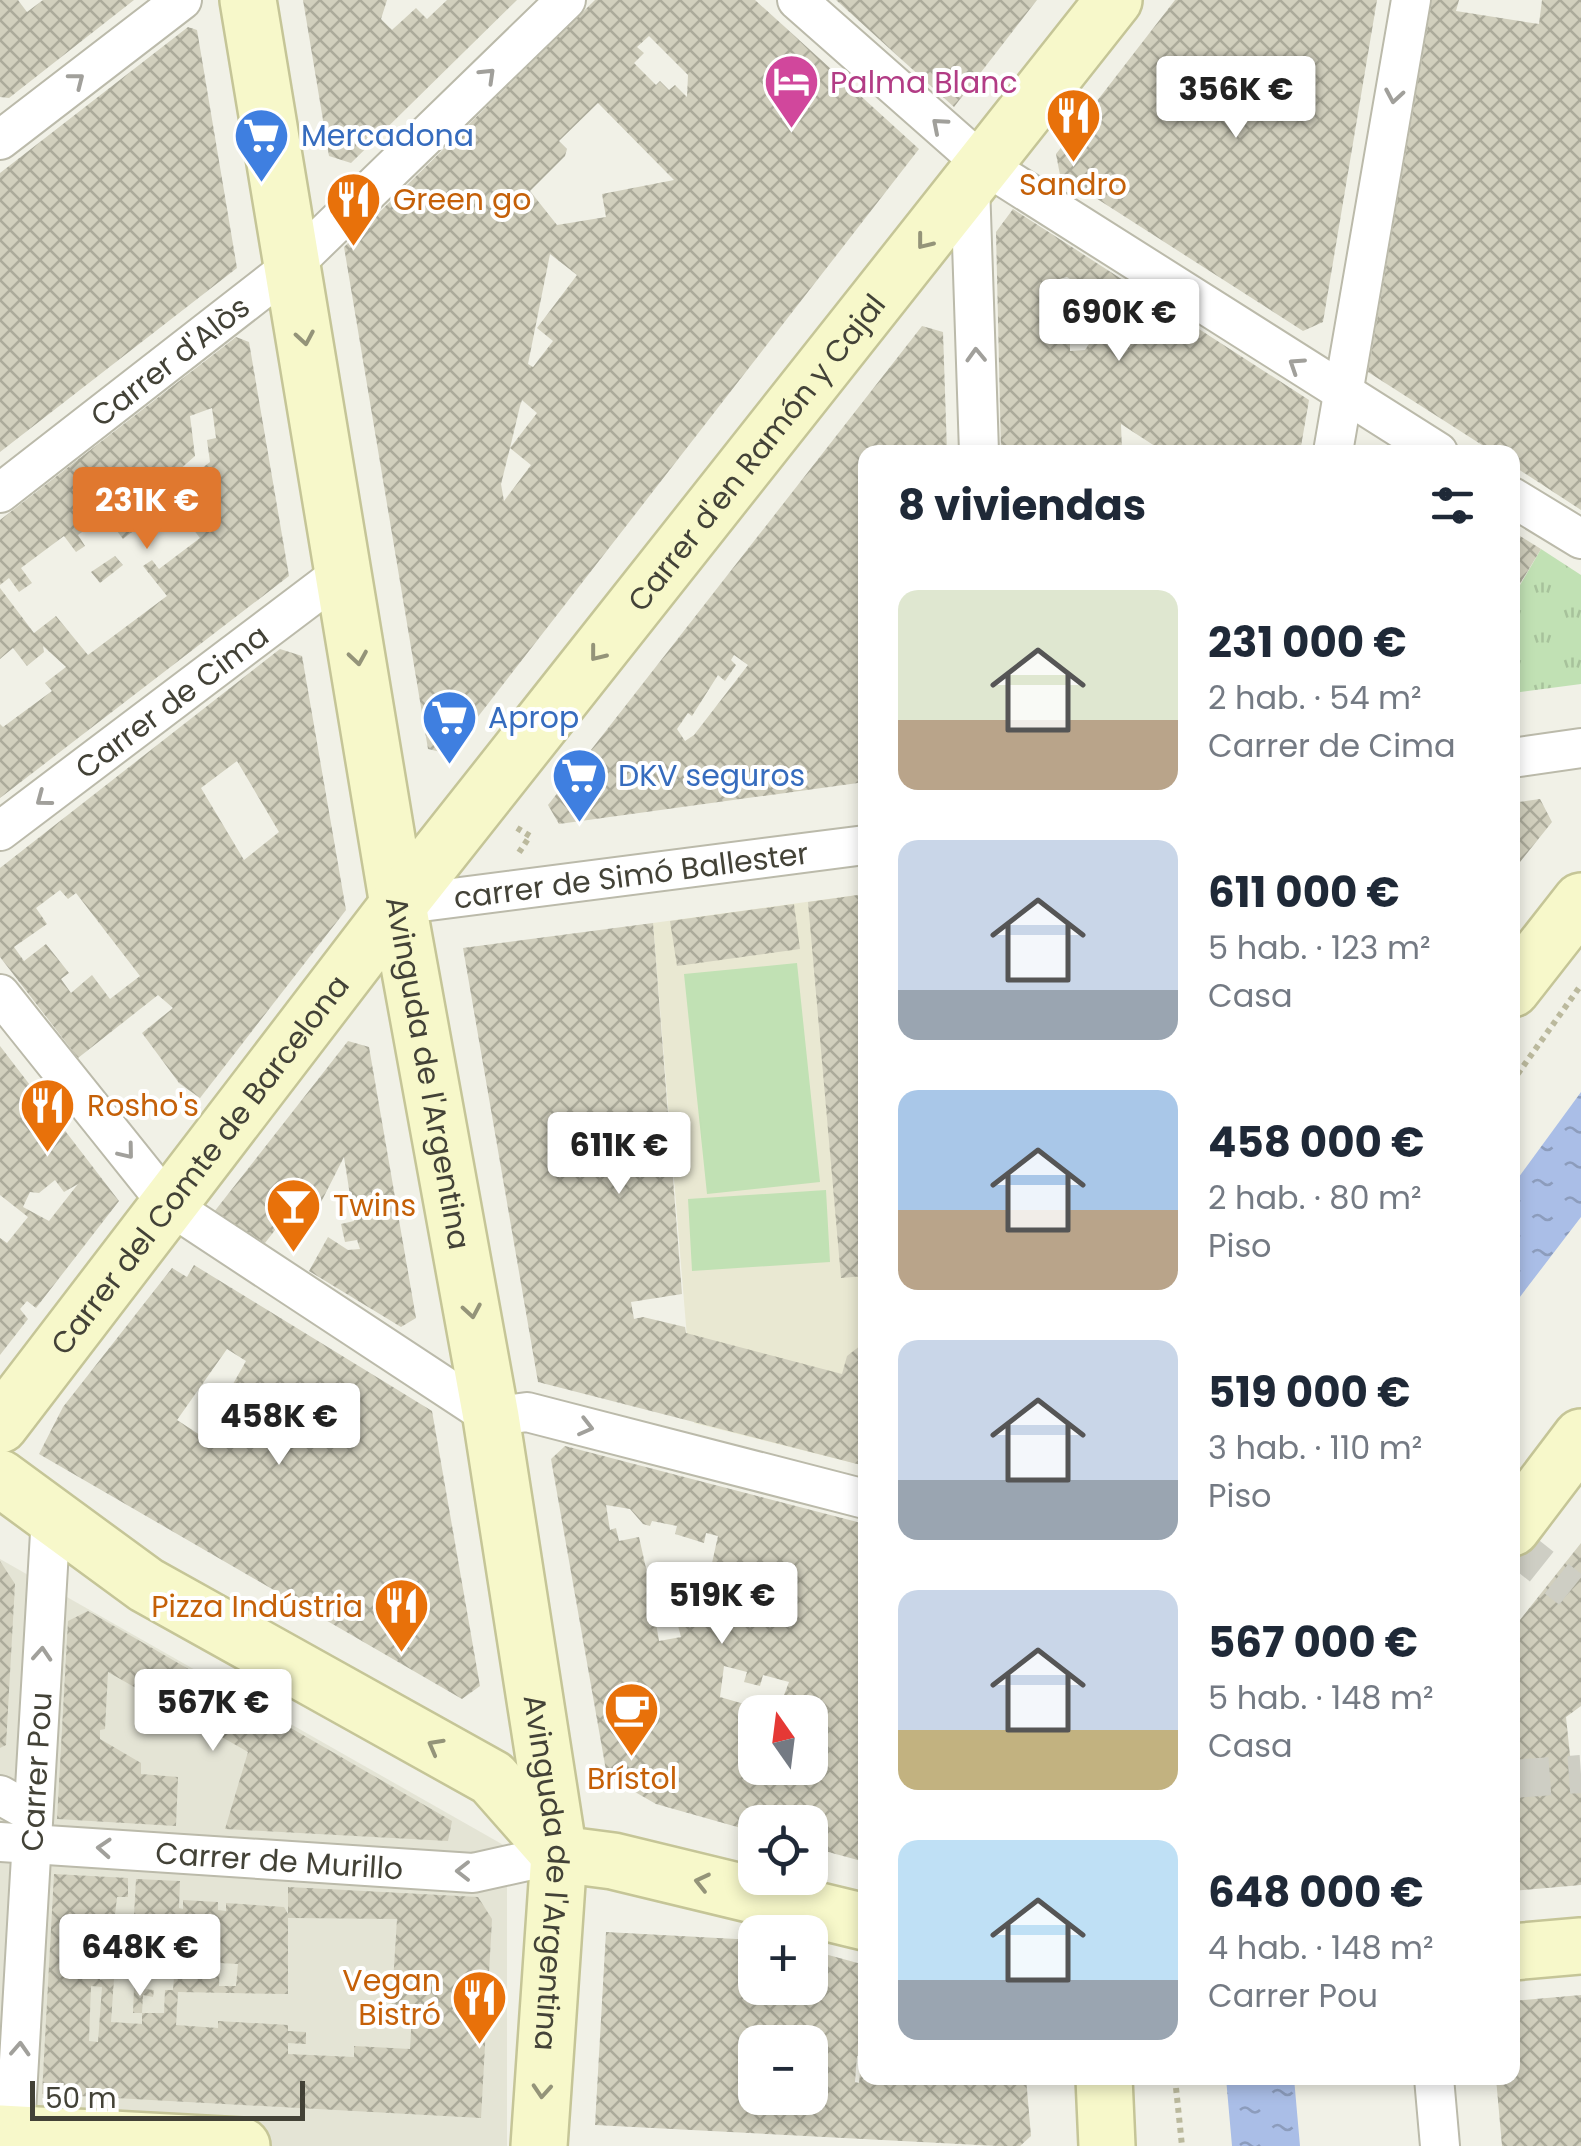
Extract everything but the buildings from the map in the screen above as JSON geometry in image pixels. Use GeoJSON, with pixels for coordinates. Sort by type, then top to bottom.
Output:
{"type":"FeatureCollection","features":[{"type":"Feature","properties":{"kind":"street"},"geometry":{"type":"LineString","coordinates":[[0,140],[182,0]]}},
{"type":"Feature","properties":{"kind":"street","name":"Avinguda de l'Argentina"},"geometry":{"type":"LineString","coordinates":[[248,0],[398,905],[491,1416],[559,1854],[539,2146]]}},
{"type":"Feature","properties":{"kind":"street","name":"Carrer d'Alòs"},"geometry":{"type":"LineString","coordinates":[[0,493],[293,265],[566,0]]}},
{"type":"Feature","properties":{"kind":"street"},"geometry":{"type":"LineString","coordinates":[[797,0],[977,174],[1426,445]]}},
{"type":"Feature","properties":{"kind":"street","name":"Carrer d'en Ramón y Cajal"},"geometry":{"type":"LineString","coordinates":[[398,905],[1114,0]]}},
{"type":"Feature","properties":{"kind":"street"},"geometry":{"type":"LineString","coordinates":[[1334,445],[1411,0]]}},
{"type":"Feature","properties":{"kind":"street"},"geometry":{"type":"LineString","coordinates":[[977,174],[979,445]]}},
{"type":"Feature","properties":{"kind":"street"},"geometry":{"type":"LineString","coordinates":[[1520,503],[1581,539]]}},
{"type":"Feature","properties":{"kind":"street","name":"Carrer de Cima"},"geometry":{"type":"LineString","coordinates":[[0,831],[344,572]]}},
{"type":"Feature","properties":{"kind":"street"},"geometry":{"type":"LineString","coordinates":[[1520,757],[1581,748]]}},
{"type":"Feature","properties":{"kind":"street","name":"carrer de Simó Ballester"},"geometry":{"type":"LineString","coordinates":[[398,905],[858,847]]}},
{"type":"Feature","properties":{"kind":"street"},"geometry":{"type":"LineString","coordinates":[[1520,979],[1581,902]]}},
{"type":"Feature","properties":{"kind":"street","name":"Carrer del Comte de Barcelona"},"geometry":{"type":"LineString","coordinates":[[0,1425],[398,905]]}},
{"type":"Feature","properties":{"kind":"street"},"geometry":{"type":"LineString","coordinates":[[0,994],[169,1205],[491,1416],[527,1412],[858,1496]]}},
{"type":"Feature","properties":{"kind":"street"},"geometry":{"type":"LineString","coordinates":[[1520,1517],[1581,1437]]}},
{"type":"Feature","properties":{"kind":"street"},"geometry":{"type":"LineString","coordinates":[[0,1478],[146,1585],[492,1778],[559,1854],[613,1861],[858,1920]]}},
{"type":"Feature","properties":{"kind":"street","name":"Carrer Pou"},"geometry":{"type":"LineString","coordinates":[[10,2137],[16,1823],[51,1516]]}},
{"type":"Feature","properties":{"kind":"street","name":"Carrer de Murillo"},"geometry":{"type":"LineString","coordinates":[[16,1823],[472,1873],[559,1854]]}},
{"type":"Feature","properties":{"kind":"street"},"geometry":{"type":"LineString","coordinates":[[1520,1951],[1581,1946]]}},
{"type":"Feature","properties":{"kind":"street"},"geometry":{"type":"LineString","coordinates":[[1104,2085],[1106,2146]]}},
{"type":"Feature","properties":{"kind":"street"},"geometry":{"type":"LineString","coordinates":[[1435,2085],[1440,2146]]}},
{"type":"Feature","properties":{"kind":"street"},"geometry":{"type":"LineString","coordinates":[[10,2137],[242,2146]]}},
{"type":"Feature","properties":{"kind":"path"},"geometry":{"type":"LineString","coordinates":[[478,804],[530,836],[490,893]]}},
{"type":"Feature","properties":{"kind":"path"},"geometry":{"type":"LineString","coordinates":[[1520,1071],[1581,985]]}},
{"type":"Feature","properties":{"kind":"path"},"geometry":{"type":"LineString","coordinates":[[1176,2085],[1182,2146]]}},
{"type":"Feature","properties":{"kind":"shaded area"},"geometry":{"type":"Polygon","coordinates":[[[858,895],[858,1464],[694,1423],[653,923],[858,895]]]}},
{"type":"Feature","properties":{"kind":"shaded area"},"geometry":{"type":"Polygon","coordinates":[[[0,1559],[507,1847],[507,2146],[0,2146],[0,1559]]]}},
{"type":"Feature","properties":{"kind":"green space"},"geometry":{"type":"Polygon","coordinates":[[[1541,549],[1581,575],[1581,684],[1520,692],[1520,585],[1541,549]]]}},
{"type":"Feature","properties":{"kind":"green space"},"geometry":{"type":"Polygon","coordinates":[[[797,963],[820,1182],[707,1194],[684,974],[797,963]]]}},
{"type":"Feature","properties":{"kind":"green space"},"geometry":{"type":"Polygon","coordinates":[[[826,1190],[830,1262],[692,1271],[688,1199],[826,1190]]]}},
{"type":"Feature","properties":{"kind":"water"},"geometry":{"type":"Polygon","coordinates":[[[1581,1092],[1581,1217],[1520,1297],[1520,1175],[1581,1092]]]}},
{"type":"Feature","properties":{"kind":"water"},"geometry":{"type":"Polygon","coordinates":[[[1227,2085],[1295,2085],[1300,2146],[1232,2146],[1227,2085]]]}},
{"type":"Feature","properties":{"kind":"tunnel"},"geometry":{"type":"LineString","coordinates":[[1520,1549],[1571,1590]]}},
{"type":"Feature","properties":{"kind":"tunnel"},"geometry":{"type":"LineString","coordinates":[[1520,1778],[1581,1774]]}},
{"type":"Feature","properties":{"kind":"place","name":"Palma Blanc"},"geometry":{"type":"Point","coordinates":[791,131]}},
{"type":"Feature","properties":{"kind":"place","name":"Sandro"},"geometry":{"type":"Point","coordinates":[1073,165]}},
{"type":"Feature","properties":{"kind":"place","name":"Mercadona"},"geometry":{"type":"Point","coordinates":[262,184]}},
{"type":"Feature","properties":{"kind":"place","name":"Green go"},"geometry":{"type":"Point","coordinates":[354,248]}},
{"type":"Feature","properties":{"kind":"place","name":"Aprop"},"geometry":{"type":"Point","coordinates":[449,766]}},
{"type":"Feature","properties":{"kind":"place","name":"DKV seguros"},"geometry":{"type":"Point","coordinates":[579,824]}},
{"type":"Feature","properties":{"kind":"place","name":"Rosho's"},"geometry":{"type":"Point","coordinates":[48,1154]}},
{"type":"Feature","properties":{"kind":"place","name":"Twins"},"geometry":{"type":"Point","coordinates":[294,1254]}},
{"type":"Feature","properties":{"kind":"place","name":"Pizza Indústria"},"geometry":{"type":"Point","coordinates":[402,1655]}},
{"type":"Feature","properties":{"kind":"place","name":"Brístol"},"geometry":{"type":"Point","coordinates":[632,1759]}},
{"type":"Feature","properties":{"kind":"place","name":"Vegan Bistró"},"geometry":{"type":"Point","coordinates":[480,2046]}}]}
